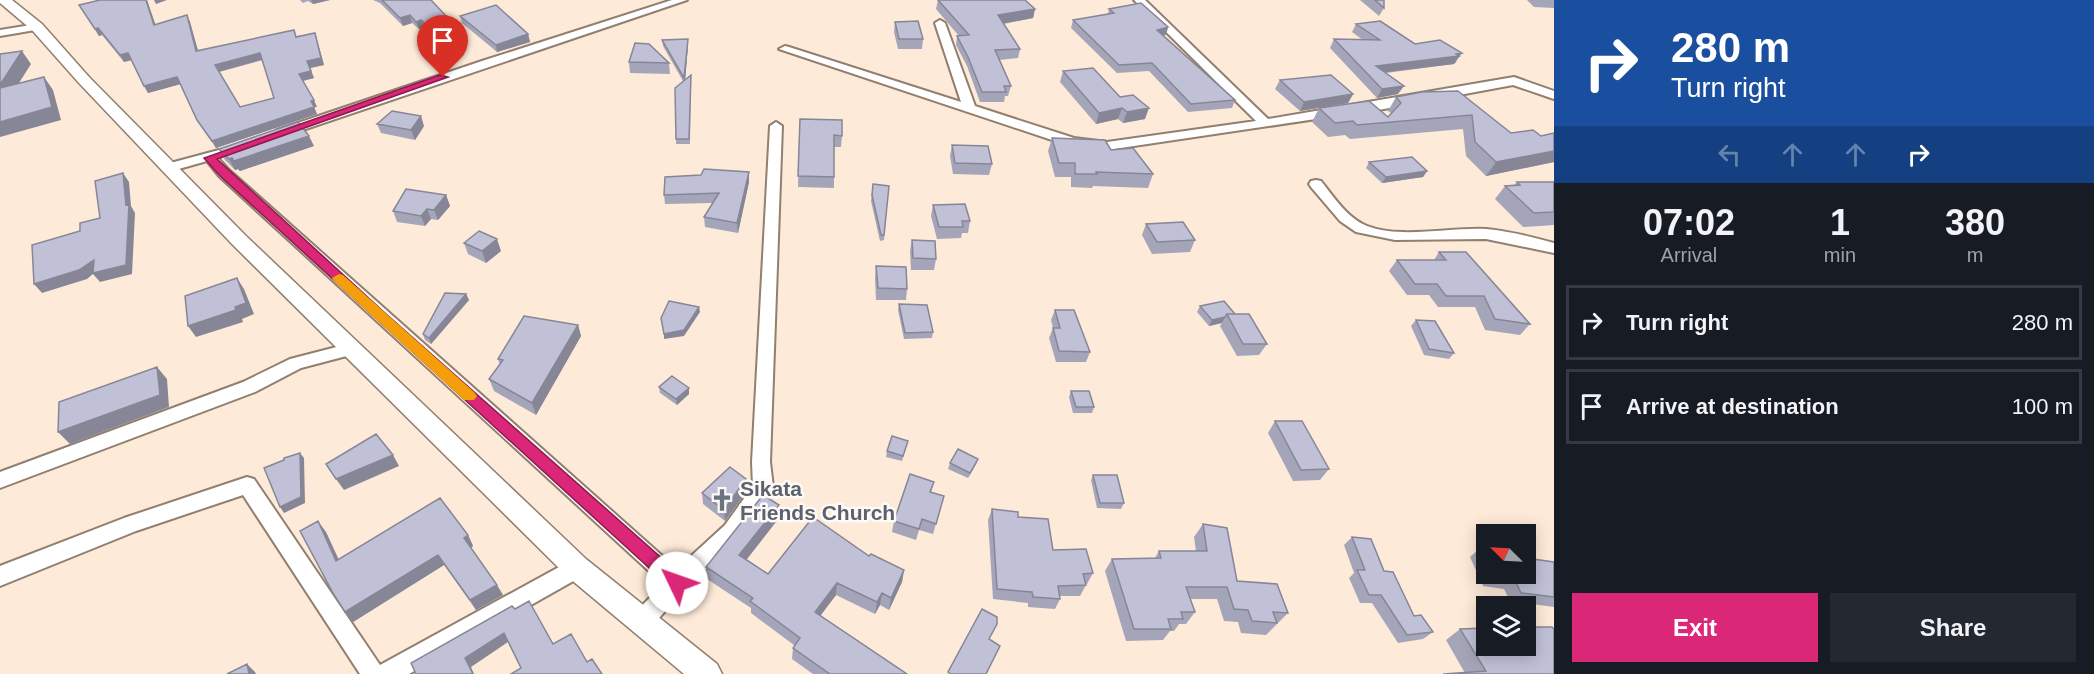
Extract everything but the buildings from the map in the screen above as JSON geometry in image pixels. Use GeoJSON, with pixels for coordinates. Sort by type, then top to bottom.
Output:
{"type":"FeatureCollection","features":[{"type":"Feature","properties":{"kind":"street"},"geometry":{"type":"LineString","coordinates":[[4,0],[37,27],[168,168],[239,240],[577,568],[707,674]]}},
{"type":"Feature","properties":{"kind":"street"},"geometry":{"type":"LineString","coordinates":[[265,138],[682,0]]}},
{"type":"Feature","properties":{"kind":"street"},"geometry":{"type":"LineString","coordinates":[[1139,0],[1264,122]]}},
{"type":"Feature","properties":{"kind":"street"},"geometry":{"type":"LineString","coordinates":[[940,23],[969,108]]}},
{"type":"Feature","properties":{"kind":"street"},"geometry":{"type":"LineString","coordinates":[[0,33],[37,27]]}},
{"type":"Feature","properties":{"kind":"street"},"geometry":{"type":"LineString","coordinates":[[785,49],[1072,142],[1107,146],[1384,105],[1514,81],[1554,95]]}},
{"type":"Feature","properties":{"kind":"street"},"geometry":{"type":"LineString","coordinates":[[643,620],[677,583],[732,531],[763,487],[761,462],[776,126]]}},
{"type":"Feature","properties":{"kind":"street"},"geometry":{"type":"LineString","coordinates":[[168,168],[232,150]]}},
{"type":"Feature","properties":{"kind":"street"},"geometry":{"type":"LineString","coordinates":[[210,158],[380,316],[677,583]]}},
{"type":"Feature","properties":{"kind":"street"},"geometry":{"type":"LineString","coordinates":[[1316,184],[1350,223],[1362,229],[1404,235],[1511,236],[1554,248]]}},
{"type":"Feature","properties":{"kind":"street"},"geometry":{"type":"LineString","coordinates":[[0,480],[249,387],[296,363],[352,349]]}},
{"type":"Feature","properties":{"kind":"street"},"geometry":{"type":"LineString","coordinates":[[0,576],[131,524],[247,485],[373,674]]}},
{"type":"Feature","properties":{"kind":"street"},"geometry":{"type":"LineString","coordinates":[[387,674],[577,568]]}},
{"type":"Feature","properties":{"kind":"slow traffic"},"geometry":{"type":"LineString","coordinates":[[339,278],[469,396]]}},
{"type":"Feature","properties":{"kind":"place","name":"Sikata Friends Church"},"geometry":{"type":"Point","coordinates":[722,500]}},
{"type":"Feature","properties":{"kind":"route"},"geometry":{"type":"LineString","coordinates":[[443,77],[210,158],[380,316],[677,583]]}}]}
